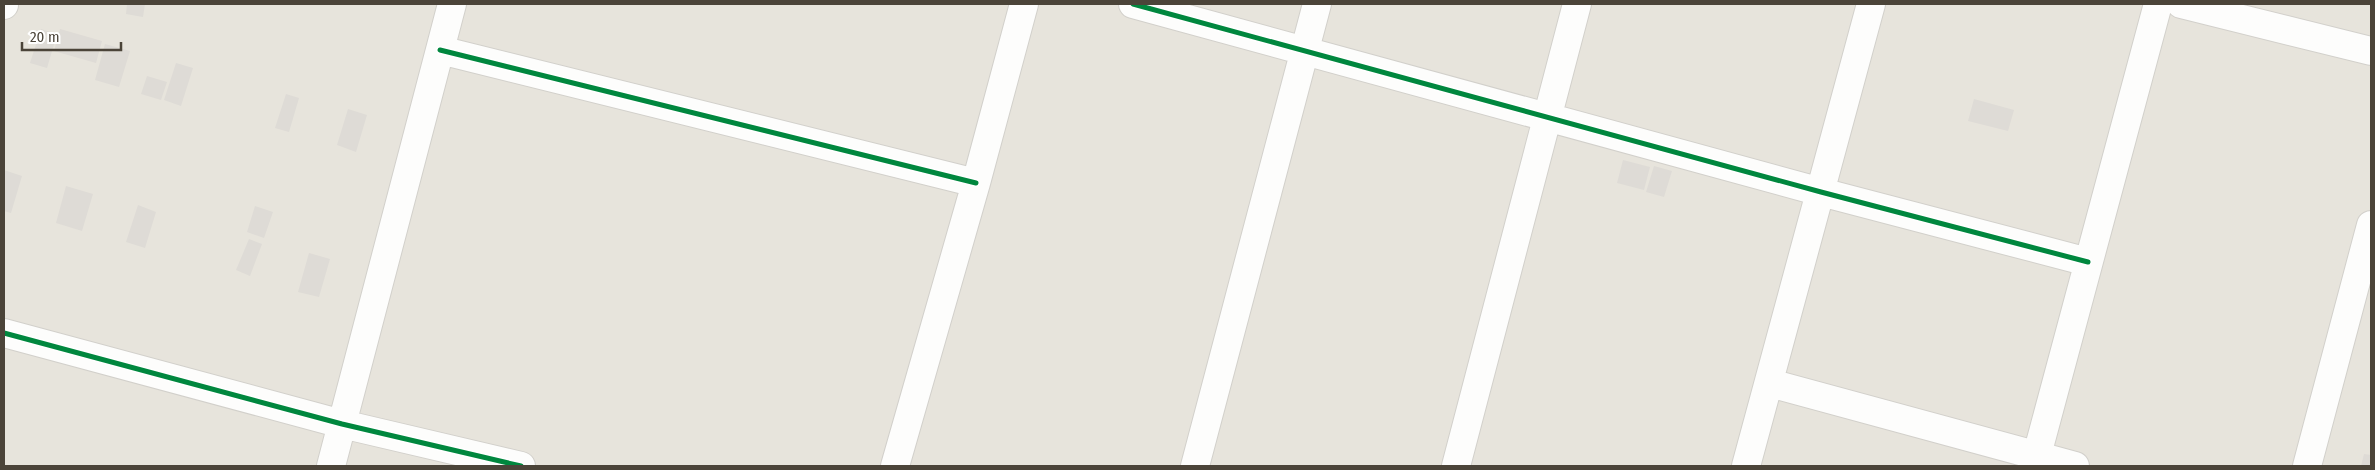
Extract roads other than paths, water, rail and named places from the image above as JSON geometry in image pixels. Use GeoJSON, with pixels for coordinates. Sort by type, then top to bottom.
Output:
{"type":"FeatureCollection","features":[{"type":"Feature","properties":{"kind":"street"},"geometry":{"type":"LineString","coordinates":[[331,466],[452,4]]}},
{"type":"Feature","properties":{"kind":"street"},"geometry":{"type":"LineString","coordinates":[[895,466],[976,183],[1024,4]]}},
{"type":"Feature","properties":{"kind":"street"},"geometry":{"type":"LineString","coordinates":[[1133,4],[1821,192],[2088,262]]}},
{"type":"Feature","properties":{"kind":"street"},"geometry":{"type":"LineString","coordinates":[[1195,466],[1317,4]]}},
{"type":"Feature","properties":{"kind":"street"},"geometry":{"type":"LineString","coordinates":[[1456,466],[1576,4]]}},
{"type":"Feature","properties":{"kind":"street"},"geometry":{"type":"LineString","coordinates":[[1746,466],[1871,4]]}},
{"type":"Feature","properties":{"kind":"street"},"geometry":{"type":"LineString","coordinates":[[2035,461],[2158,4]]}},
{"type":"Feature","properties":{"kind":"street"},"geometry":{"type":"LineString","coordinates":[[2181,4],[2371,52]]}},
{"type":"Feature","properties":{"kind":"street"},"geometry":{"type":"LineString","coordinates":[[440,50],[976,183]]}},
{"type":"Feature","properties":{"kind":"street"},"geometry":{"type":"LineString","coordinates":[[2307,466],[2371,225]]}},
{"type":"Feature","properties":{"kind":"street"},"geometry":{"type":"LineString","coordinates":[[4,333],[342,424],[521,466]]}},
{"type":"Feature","properties":{"kind":"street"},"geometry":{"type":"LineString","coordinates":[[1770,383],[2035,461],[2075,466]]}}]}
